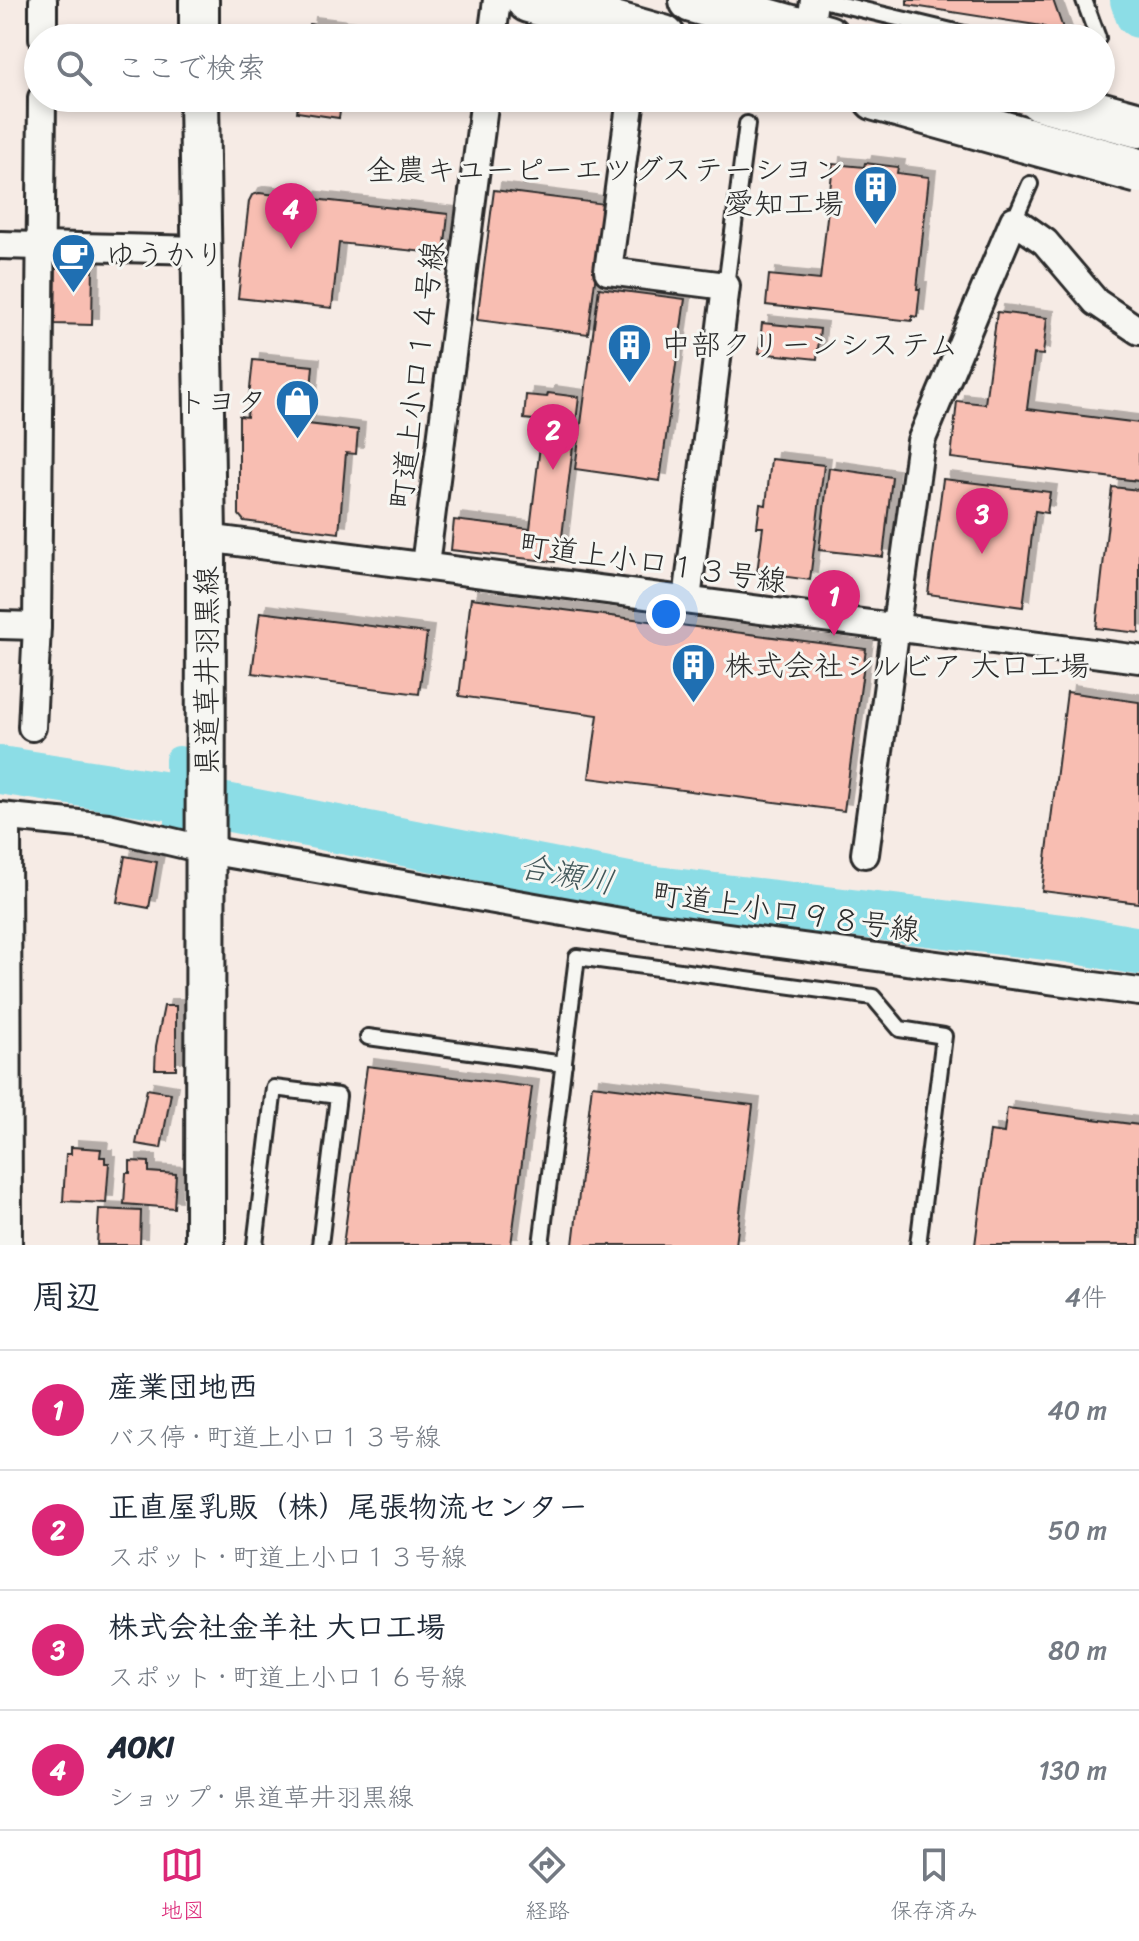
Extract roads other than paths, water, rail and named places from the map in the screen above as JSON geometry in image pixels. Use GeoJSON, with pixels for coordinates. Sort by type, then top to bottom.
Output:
{"type":"FeatureCollection","features":[{"type":"Feature","properties":{"kind":"highway"},"geometry":{"type":"LineString","coordinates":[[529,0],[614,24]]}},
{"type":"Feature","properties":{"kind":"highway"},"geometry":{"type":"LineString","coordinates":[[717,4],[818,18]]}},
{"type":"Feature","properties":{"kind":"highway"},"geometry":{"type":"LineString","coordinates":[[926,112],[1139,171]]}},
{"type":"Feature","properties":{"kind":"highway"},"geometry":{"type":"LineString","coordinates":[[1091,112],[1139,125]]}},
{"type":"Feature","properties":{"kind":"main road"},"geometry":{"type":"LineString","coordinates":[[199,0],[199,24]]}},
{"type":"Feature","properties":{"kind":"main road","name":"県道草井羽黒線"},"geometry":{"type":"LineString","coordinates":[[199,112],[206,538],[205,1245]]}},
{"type":"Feature","properties":{"kind":"street"},"geometry":{"type":"LineString","coordinates":[[43,0],[43,24]]}},
{"type":"Feature","properties":{"kind":"street"},"geometry":{"type":"LineString","coordinates":[[494,24],[497,0]]}},
{"type":"Feature","properties":{"kind":"street"},"geometry":{"type":"LineString","coordinates":[[32,727],[37,626],[42,112]]}},
{"type":"Feature","properties":{"kind":"street","name":"町道上小口１４号線"},"geometry":{"type":"LineString","coordinates":[[425,565],[483,112]]}},
{"type":"Feature","properties":{"kind":"street"},"geometry":{"type":"LineString","coordinates":[[629,112],[608,271],[726,286],[687,600]]}},
{"type":"Feature","properties":{"kind":"street"},"geometry":{"type":"LineString","coordinates":[[865,854],[921,441],[1014,220],[1045,242],[1096,302],[1139,331]]}},
{"type":"Feature","properties":{"kind":"street"},"geometry":{"type":"LineString","coordinates":[[0,245],[200,250]]}},
{"type":"Feature","properties":{"kind":"street","name":"町道上小口１３号線"},"geometry":{"type":"LineString","coordinates":[[206,538],[1139,659]]}},
{"type":"Feature","properties":{"kind":"street"},"geometry":{"type":"LineString","coordinates":[[0,625],[37,626]]}},
{"type":"Feature","properties":{"kind":"street"},"geometry":{"type":"LineString","coordinates":[[3,816],[8,1245]]}},
{"type":"Feature","properties":{"kind":"street","name":"町道上小口９８号線"},"geometry":{"type":"LineString","coordinates":[[3,816],[108,827],[207,850],[638,925],[1139,992]]}},
{"type":"Feature","properties":{"kind":"lane"},"geometry":{"type":"LineString","coordinates":[[1084,0],[1093,24]]}},
{"type":"Feature","properties":{"kind":"lane"},"geometry":{"type":"LineString","coordinates":[[818,18],[867,24]]}},
{"type":"Feature","properties":{"kind":"lane"},"geometry":{"type":"LineString","coordinates":[[726,286],[747,124]]}},
{"type":"Feature","properties":{"kind":"lane"},"geometry":{"type":"LineString","coordinates":[[1014,220],[1030,184]]}},
{"type":"Feature","properties":{"kind":"lane"},"geometry":{"type":"LineString","coordinates":[[541,1245],[577,957],[873,997],[900,1029],[944,1036],[918,1245]]}},
{"type":"Feature","properties":{"kind":"lane"},"geometry":{"type":"LineString","coordinates":[[368,1037],[564,1064]]}},
{"type":"Feature","properties":{"kind":"lane"},"geometry":{"type":"LineString","coordinates":[[255,1245],[274,1088],[338,1096],[320,1245]]}},
{"type":"Feature","properties":{"kind":"waterway"},"geometry":{"type":"LineString","coordinates":[[1134,0],[1139,14]]}},
{"type":"Feature","properties":{"kind":"waterway","name":"合瀬川"},"geometry":{"type":"LineString","coordinates":[[179,760],[179,836]]}},
{"type":"Feature","properties":{"kind":"waterway","name":"合瀬川"},"geometry":{"type":"LineString","coordinates":[[0,770],[174,797],[639,888],[1071,939],[1139,951]]}},
{"type":"Feature","properties":{"kind":"place","name":"全農キユーピーエツグステーシヨン 愛知工場"},"geometry":{"type":"Point","coordinates":[875,226]}},
{"type":"Feature","properties":{"kind":"place","name":"AOKI"},"geometry":{"type":"Point","coordinates":[291,249]}},
{"type":"Feature","properties":{"kind":"place","name":"ゆうかり"},"geometry":{"type":"Point","coordinates":[74,294]}},
{"type":"Feature","properties":{"kind":"place","name":"中部クリーンシステム"},"geometry":{"type":"Point","coordinates":[630,384]}},
{"type":"Feature","properties":{"kind":"place","name":"トヨタ"},"geometry":{"type":"Point","coordinates":[298,441]}},
{"type":"Feature","properties":{"kind":"place","name":"正直屋乳販（株）尾張物流センター"},"geometry":{"type":"Point","coordinates":[553,470]}},
{"type":"Feature","properties":{"kind":"place","name":"株式会社金羊社 大口工場"},"geometry":{"type":"Point","coordinates":[982,554]}},
{"type":"Feature","properties":{"kind":"place","name":"産業団地西"},"geometry":{"type":"Point","coordinates":[834,636]}},
{"type":"Feature","properties":{"kind":"place","name":"株式会社シルビア 大口工場"},"geometry":{"type":"Point","coordinates":[693,705]}}]}
